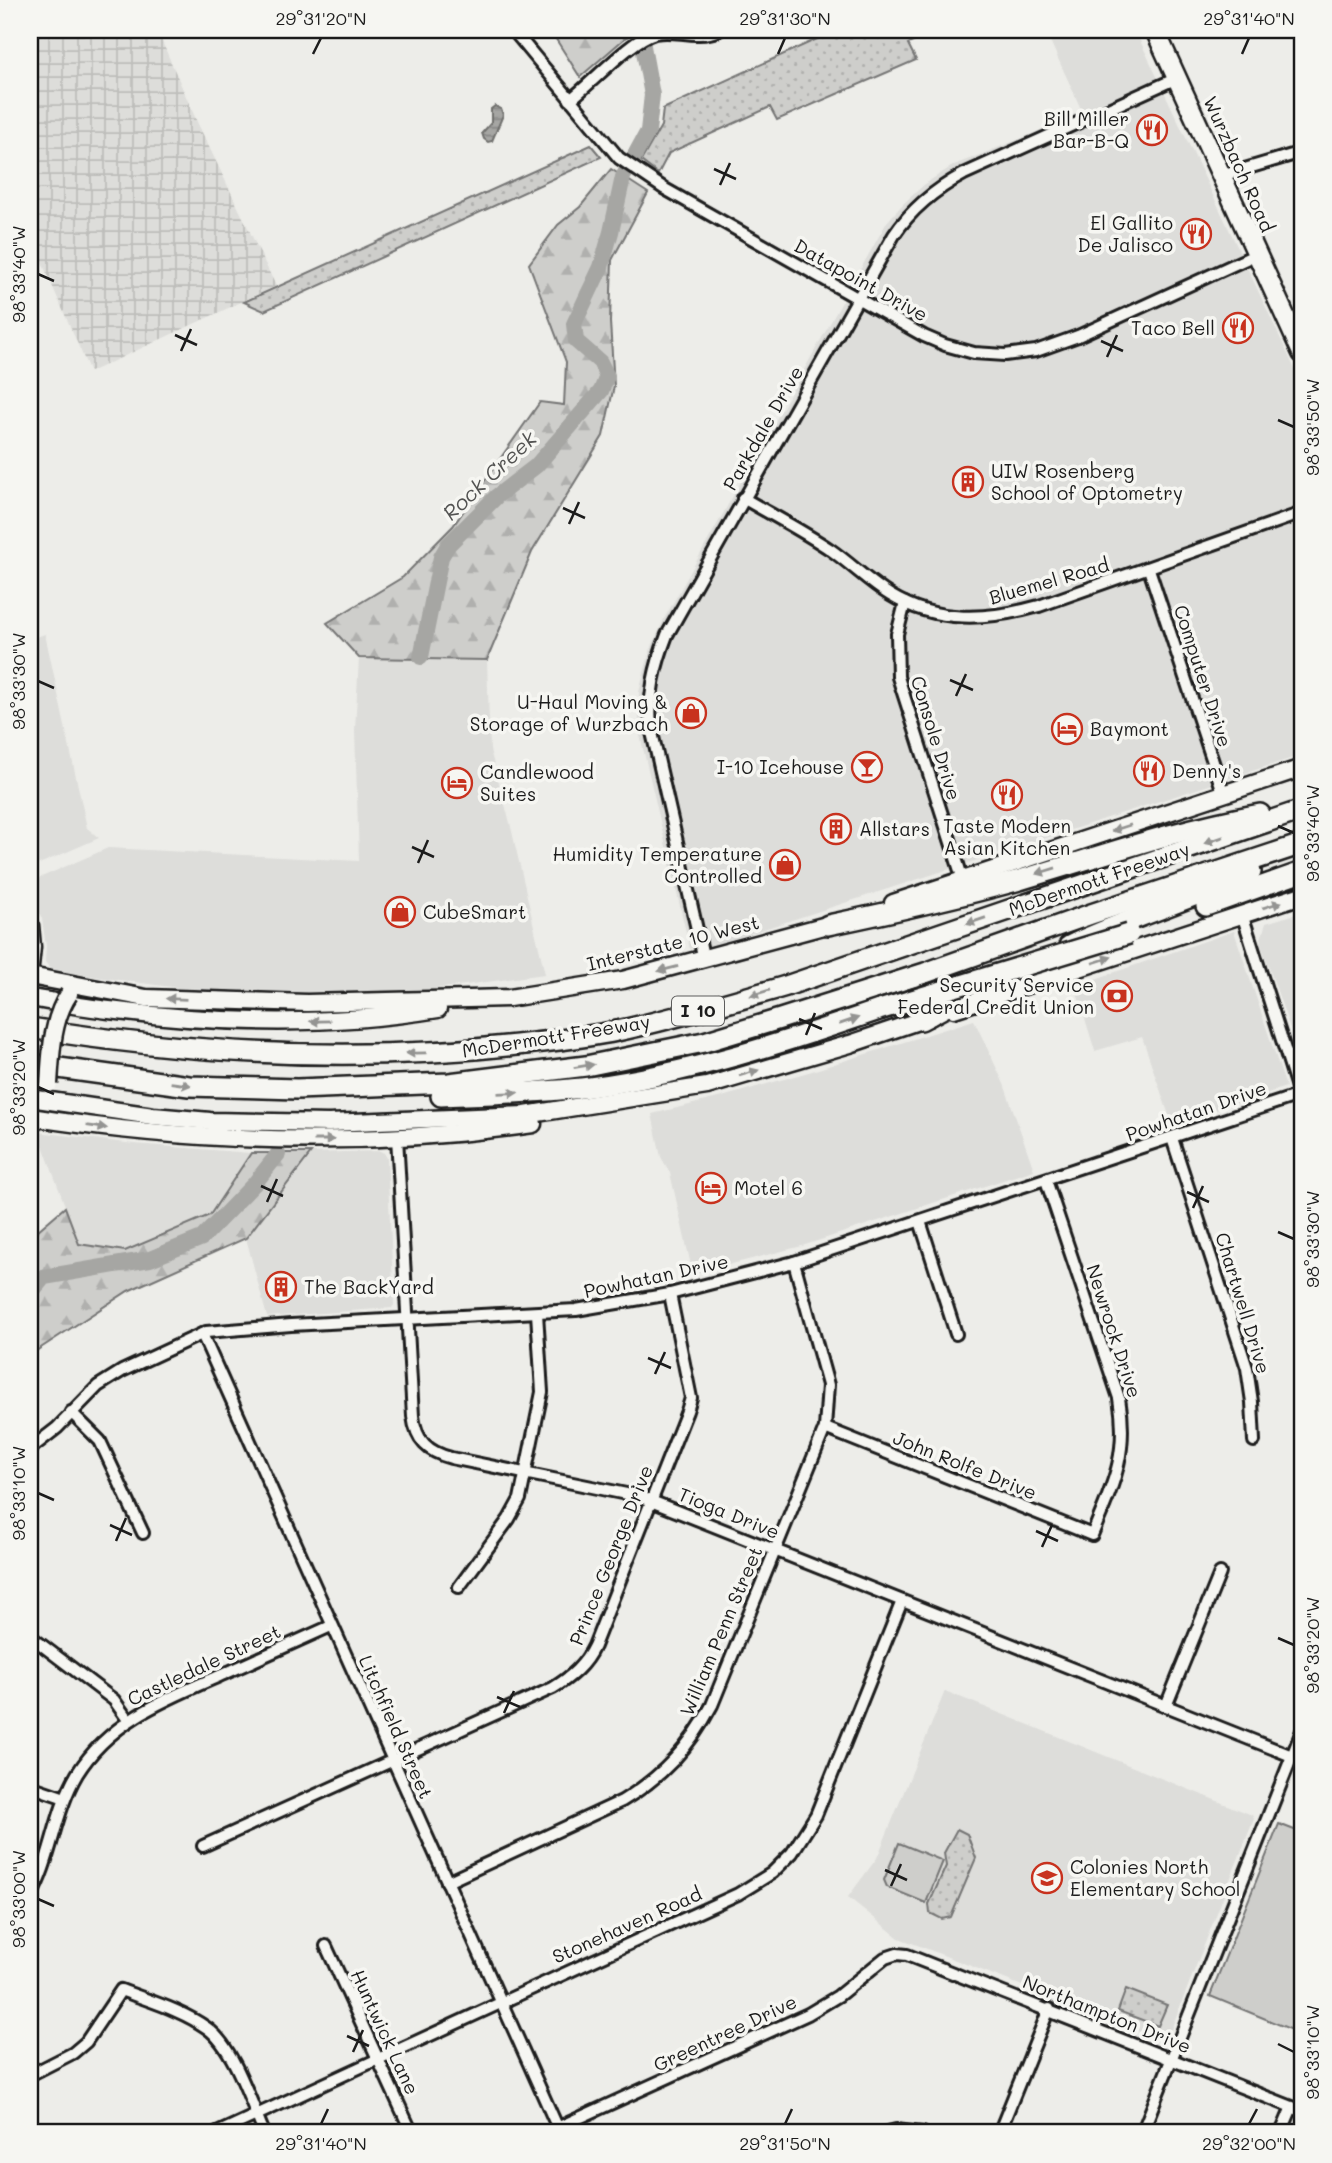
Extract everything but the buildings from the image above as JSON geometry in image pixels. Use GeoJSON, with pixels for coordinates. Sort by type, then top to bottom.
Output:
{"type":"FeatureCollection","features":[{"type":"Feature","properties":{"kind":"highway"},"geometry":{"type":"LineString","coordinates":[[828,925],[924,905],[1180,831],[1302,808]]}},
{"type":"Feature","properties":{"kind":"highway","name":"McDermott Freeway"},"geometry":{"type":"LineString","coordinates":[[30,1028],[160,1046],[329,1055],[447,1052],[615,1031],[716,1007],[786,986],[1302,808]]}},
{"type":"Feature","properties":{"kind":"highway"},"geometry":{"type":"LineString","coordinates":[[921,1020],[970,993],[1094,934],[1211,891],[1302,846]]}},
{"type":"Feature","properties":{"kind":"highway","name":"McDermott Freeway"},"geometry":{"type":"LineString","coordinates":[[30,1063],[189,1086],[342,1088],[449,1083],[586,1066],[704,1042],[925,973],[1091,914],[1302,846]]}},
{"type":"Feature","properties":{"kind":"highway"},"geometry":{"type":"LineString","coordinates":[[342,1088],[410,1097],[532,1092],[592,1087],[712,1063],[1129,934],[1302,872]]}},
{"type":"Feature","properties":{"kind":"main road","name":"Wurzbach Road"},"geometry":{"type":"LineString","coordinates":[[1155,30],[1302,353]]}},
{"type":"Feature","properties":{"kind":"main road","name":"Interstate 10 West"},"geometry":{"type":"LineString","coordinates":[[30,976],[146,998],[276,1003],[509,998],[623,980],[828,925],[1302,768]]}},
{"type":"Feature","properties":{"kind":"main road"},"geometry":{"type":"LineString","coordinates":[[30,1116],[125,1131],[220,1138],[348,1140],[482,1131],[552,1121],[639,1104],[850,1044],[1302,895]]}},
{"type":"Feature","properties":{"kind":"main road"},"geometry":{"type":"LineString","coordinates":[[30,925],[30,966]]}},
{"type":"Feature","properties":{"kind":"main road"},"geometry":{"type":"LineString","coordinates":[[69,1105],[56,1095],[49,1084],[58,1011],[69,994],[78,989],[90,988]]}},
{"type":"Feature","properties":{"kind":"main road"},"geometry":{"type":"LineString","coordinates":[[30,998],[183,1018],[337,1021],[388,1017],[509,998]]}},
{"type":"Feature","properties":{"kind":"main road"},"geometry":{"type":"LineString","coordinates":[[30,1098],[210,1121],[329,1123],[526,1115],[683,1091]]}},
{"type":"Feature","properties":{"kind":"street","name":"Datapoint Drive"},"geometry":{"type":"LineString","coordinates":[[513,30],[619,158],[641,174],[924,336],[945,345],[974,353],[1023,353],[1051,347],[1257,254]]}},
{"type":"Feature","properties":{"kind":"street"},"geometry":{"type":"LineString","coordinates":[[570,100],[636,42],[648,35],[662,31],[695,35],[719,30]]}},
{"type":"Feature","properties":{"kind":"street","name":"Parkdale Drive"},"geometry":{"type":"LineString","coordinates":[[704,960],[655,754],[650,719],[651,693],[659,656],[667,635],[900,226],[922,201],[943,186],[1177,78]]}},
{"type":"Feature","properties":{"kind":"street"},"geometry":{"type":"LineString","coordinates":[[1221,176],[1301,156]]}},
{"type":"Feature","properties":{"kind":"street","name":"Bluemel Road"},"geometry":{"type":"LineString","coordinates":[[743,498],[829,548],[879,588],[905,603],[941,615],[972,618],[998,616],[1039,606],[1302,513]]}},
{"type":"Feature","properties":{"kind":"street","name":"Computer Drive"},"geometry":{"type":"LineString","coordinates":[[1149,569],[1224,794]]}},
{"type":"Feature","properties":{"kind":"street","name":"Console Drive"},"geometry":{"type":"LineString","coordinates":[[905,603],[897,634],[898,677],[963,880]]}},
{"type":"Feature","properties":{"kind":"street"},"geometry":{"type":"LineString","coordinates":[[1242,914],[1301,1099]]}},
{"type":"Feature","properties":{"kind":"street","name":"Powhatan Drive"},"geometry":{"type":"LineString","coordinates":[[30,1450],[57,1428],[98,1385],[202,1334],[233,1329],[576,1310],[670,1294],[794,1262],[1172,1138],[1301,1099]]}},
{"type":"Feature","properties":{"kind":"street","name":"Tioga Drive"},"geometry":{"type":"LineString","coordinates":[[397,1137],[413,1416],[420,1441],[434,1452],[447,1457],[641,1497],[1297,1758]]}},
{"type":"Feature","properties":{"kind":"street","name":"Chartwell Drive"},"geometry":{"type":"LineString","coordinates":[[1172,1138],[1247,1368],[1254,1441]]}},
{"type":"Feature","properties":{"kind":"street","name":"Newrock Drive"},"geometry":{"type":"LineString","coordinates":[[1046,1180],[1122,1414],[1121,1460],[1092,1535]]}},
{"type":"Feature","properties":{"kind":"street"},"geometry":{"type":"LineString","coordinates":[[920,1221],[956,1334]]}},
{"type":"Feature","properties":{"kind":"street","name":"William Penn Street"},"geometry":{"type":"LineString","coordinates":[[447,1882],[641,1790],[689,1743],[712,1705],[824,1428],[828,1385],[794,1262]]}},
{"type":"Feature","properties":{"kind":"street","name":"Prince George Drive"},"geometry":{"type":"LineString","coordinates":[[203,1846],[553,1688],[580,1668],[594,1646],[691,1398],[670,1294]]}},
{"type":"Feature","properties":{"kind":"street"},"geometry":{"type":"LineString","coordinates":[[459,1587],[520,1499],[542,1392],[537,1312]]}},
{"type":"Feature","properties":{"kind":"street","name":"Litchfield Street"},"geometry":{"type":"LineString","coordinates":[[202,1334],[559,2131]]}},
{"type":"Feature","properties":{"kind":"street"},"geometry":{"type":"LineString","coordinates":[[71,1412],[100,1441],[143,1533]]}},
{"type":"Feature","properties":{"kind":"street","name":"John Rolfe Drive"},"geometry":{"type":"LineString","coordinates":[[824,1428],[1092,1535]]}},
{"type":"Feature","properties":{"kind":"street"},"geometry":{"type":"LineString","coordinates":[[1166,1706],[1220,1573]]}},
{"type":"Feature","properties":{"kind":"street","name":"Stonehaven Road"},"geometry":{"type":"LineString","coordinates":[[217,2133],[738,1894],[772,1873],[792,1853],[816,1815],[902,1601]]}},
{"type":"Feature","properties":{"kind":"street","name":"Castledale Street"},"geometry":{"type":"LineString","coordinates":[[30,1898],[44,1869],[65,1798],[88,1758],[112,1733],[128,1720],[165,1700],[331,1626]]}},
{"type":"Feature","properties":{"kind":"street"},"geometry":{"type":"LineString","coordinates":[[30,1636],[114,1700],[128,1720]]}},
{"type":"Feature","properties":{"kind":"street"},"geometry":{"type":"LineString","coordinates":[[1142,2133],[1297,1758],[1302,1731]]}},
{"type":"Feature","properties":{"kind":"street"},"geometry":{"type":"LineString","coordinates":[[30,1786],[65,1798]]}},
{"type":"Feature","properties":{"kind":"street","name":"Huntwick Lane"},"geometry":{"type":"LineString","coordinates":[[326,1946],[412,2133]]}},
{"type":"Feature","properties":{"kind":"street","name":"Northampton Drive"},"geometry":{"type":"LineString","coordinates":[[897,1954],[907,1955],[1049,2009],[1297,2109]]}},
{"type":"Feature","properties":{"kind":"street","name":"Greentree Drive"},"geometry":{"type":"LineString","coordinates":[[559,2131],[808,2014],[838,1996],[885,1958],[897,1954]]}},
{"type":"Feature","properties":{"kind":"street"},"geometry":{"type":"LineString","coordinates":[[30,2075],[73,2053],[86,2042],[121,1990],[185,2015],[213,2033],[232,2062],[264,2133]]}},
{"type":"Feature","properties":{"kind":"street"},"geometry":{"type":"LineString","coordinates":[[999,2133],[1049,2009]]}},
{"type":"Feature","properties":{"kind":"street"},"geometry":{"type":"LineString","coordinates":[[1282,2133],[1297,2109]]}},
{"type":"Feature","properties":{"kind":"street"},"geometry":{"type":"LineString","coordinates":[[884,2133],[896,2130],[923,2133]]}},
{"type":"Feature","properties":{"kind":"shaded area"},"geometry":{"type":"Polygon","coordinates":[[[30,30],[157,30],[198,124],[276,286],[90,372],[30,235],[30,30]]]}},
{"type":"Feature","properties":{"kind":"shaded area"},"geometry":{"type":"Polygon","coordinates":[[[1045,30],[1135,30],[1302,384],[1302,755],[721,943],[690,949],[639,731],[639,692],[650,651],[664,619],[887,222],[926,183],[954,165],[1082,111],[1045,30]]]}},
{"type":"Feature","properties":{"kind":"shaded area"},"geometry":{"type":"Polygon","coordinates":[[[495,106],[501,109],[503,115],[492,141],[488,142],[482,133],[491,123],[491,109],[495,106]]]}},
{"type":"Feature","properties":{"kind":"shaded area"},"geometry":{"type":"Polygon","coordinates":[[[45,634],[87,828],[99,838],[30,868],[30,639],[45,634]]]}},
{"type":"Feature","properties":{"kind":"shaded area"},"geometry":{"type":"Polygon","coordinates":[[[359,658],[487,660],[490,750],[545,974],[398,994],[273,994],[179,988],[52,971],[45,962],[46,946],[42,919],[30,892],[30,882],[108,848],[359,861],[355,730],[359,658]]]}},
{"type":"Feature","properties":{"kind":"shaded area"},"geometry":{"type":"Polygon","coordinates":[[[1302,912],[1302,1063],[1260,942],[1266,923],[1302,912]]]}},
{"type":"Feature","properties":{"kind":"shaded area"},"geometry":{"type":"Polygon","coordinates":[[[1234,931],[1286,1087],[1172,1124],[1142,1037],[1095,1051],[1075,986],[1234,931]]]}},
{"type":"Feature","properties":{"kind":"shaded area"},"geometry":{"type":"Polygon","coordinates":[[[974,1020],[1004,1084],[1034,1170],[802,1246],[693,1274],[670,1173],[661,1157],[652,1114],[812,1071],[974,1020]]]}},
{"type":"Feature","properties":{"kind":"shaded area"},"geometry":{"type":"Polygon","coordinates":[[[38,1132],[134,1144],[251,1153],[210,1215],[125,1251],[79,1244],[38,1132]]]}},
{"type":"Feature","properties":{"kind":"shaded area"},"geometry":{"type":"Polygon","coordinates":[[[380,1151],[387,1158],[392,1308],[267,1317],[246,1238],[311,1153],[380,1151]]]}},
{"type":"Feature","properties":{"kind":"shaded area","name":"Colonies North Elementary School"},"geometry":{"type":"Polygon","coordinates":[[[945,1691],[1252,1815],[1254,1819],[1166,2042],[899,1938],[848,1897],[877,1858],[945,1691]]]}},
{"type":"Feature","properties":{"kind":"green space"},"geometry":{"type":"Polygon","coordinates":[[[555,30],[639,30],[625,38],[580,77],[552,33],[555,30]]]}},
{"type":"Feature","properties":{"kind":"green space"},"geometry":{"type":"Polygon","coordinates":[[[837,30],[941,30],[908,44],[916,60],[777,120],[770,107],[669,153],[658,174],[641,161],[661,126],[663,109],[837,30]]]}},
{"type":"Feature","properties":{"kind":"green space"},"geometry":{"type":"Polygon","coordinates":[[[591,145],[601,157],[264,311],[244,302],[591,145]]]}},
{"type":"Feature","properties":{"kind":"green space"},"geometry":{"type":"Polygon","coordinates":[[[611,169],[648,193],[612,260],[610,322],[614,386],[603,436],[532,552],[487,660],[359,658],[327,623],[403,577],[453,526],[540,402],[564,405],[566,362],[529,264],[558,225],[580,207],[611,169]]]}},
{"type":"Feature","properties":{"kind":"green space"},"geometry":{"type":"Polygon","coordinates":[[[251,1153],[311,1153],[246,1238],[128,1291],[30,1355],[30,1237],[65,1207],[79,1244],[125,1251],[210,1215],[251,1153]]]}},
{"type":"Feature","properties":{"kind":"green space"},"geometry":{"type":"Polygon","coordinates":[[[1279,1824],[1302,1833],[1302,2034],[1210,1996],[1279,1824]]]}},
{"type":"Feature","properties":{"kind":"green space"},"geometry":{"type":"Polygon","coordinates":[[[957,1829],[967,1834],[976,1858],[951,1917],[942,1919],[930,1913],[929,1904],[946,1866],[944,1853],[957,1829]]]}},
{"type":"Feature","properties":{"kind":"green space"},"geometry":{"type":"Polygon","coordinates":[[[899,1843],[943,1861],[926,1903],[887,1887],[884,1880],[899,1843]]]}},
{"type":"Feature","properties":{"kind":"green space"},"geometry":{"type":"Polygon","coordinates":[[[1126,1989],[1167,2005],[1158,2026],[1118,2011],[1126,1989]]]}},
{"type":"Feature","properties":{"kind":"waterway","name":"Rock Creek"},"geometry":{"type":"LineString","coordinates":[[421,657],[441,557],[448,545],[497,496],[536,466],[601,391],[607,376],[600,362],[576,341],[574,324],[601,267],[623,177],[648,131],[652,95],[640,30]]}},
{"type":"Feature","properties":{"kind":"waterway","name":"Rock Creek"},"geometry":{"type":"LineString","coordinates":[[30,1294],[44,1277],[150,1259],[202,1238],[255,1183],[278,1154]]}},
{"type":"Feature","properties":{"kind":"place","name":"Bill Miller Bar-B-Q"},"geometry":{"type":"Point","coordinates":[1152,130]}},
{"type":"Feature","properties":{"kind":"place","name":"El Gallito De Jalisco"},"geometry":{"type":"Point","coordinates":[1196,234]}},
{"type":"Feature","properties":{"kind":"place","name":"Taco Bell"},"geometry":{"type":"Point","coordinates":[1238,328]}},
{"type":"Feature","properties":{"kind":"place","name":"UIW Rosenberg School of Optometry"},"geometry":{"type":"Point","coordinates":[968,482]}},
{"type":"Feature","properties":{"kind":"place","name":"U-Haul Moving & Storage of Wurzbach"},"geometry":{"type":"Point","coordinates":[691,713]}},
{"type":"Feature","properties":{"kind":"place","name":"Baymont"},"geometry":{"type":"Point","coordinates":[1067,729]}},
{"type":"Feature","properties":{"kind":"place","name":"I-10 Icehouse"},"geometry":{"type":"Point","coordinates":[867,767]}},
{"type":"Feature","properties":{"kind":"place","name":"Denny's"},"geometry":{"type":"Point","coordinates":[1149,771]}},
{"type":"Feature","properties":{"kind":"place","name":"Candlewood Suites"},"geometry":{"type":"Point","coordinates":[457,783]}},
{"type":"Feature","properties":{"kind":"place","name":"Taste Modern Asian Kitchen"},"geometry":{"type":"Point","coordinates":[1007,795]}},
{"type":"Feature","properties":{"kind":"place","name":"Allstars"},"geometry":{"type":"Point","coordinates":[836,829]}},
{"type":"Feature","properties":{"kind":"place","name":"Humidity Temperature Controlled"},"geometry":{"type":"Point","coordinates":[785,865]}},
{"type":"Feature","properties":{"kind":"place","name":"CubeSmart"},"geometry":{"type":"Point","coordinates":[400,912]}},
{"type":"Feature","properties":{"kind":"place","name":"Security Service Federal Credit Union"},"geometry":{"type":"Point","coordinates":[1117,996]}},
{"type":"Feature","properties":{"kind":"place","name":"Motel 6"},"geometry":{"type":"Point","coordinates":[711,1188]}},
{"type":"Feature","properties":{"kind":"place","name":"The BackYard"},"geometry":{"type":"Point","coordinates":[281,1287]}},
{"type":"Feature","properties":{"kind":"place","name":"Colonies North Elementary School"},"geometry":{"type":"Point","coordinates":[1047,1878]}}]}
